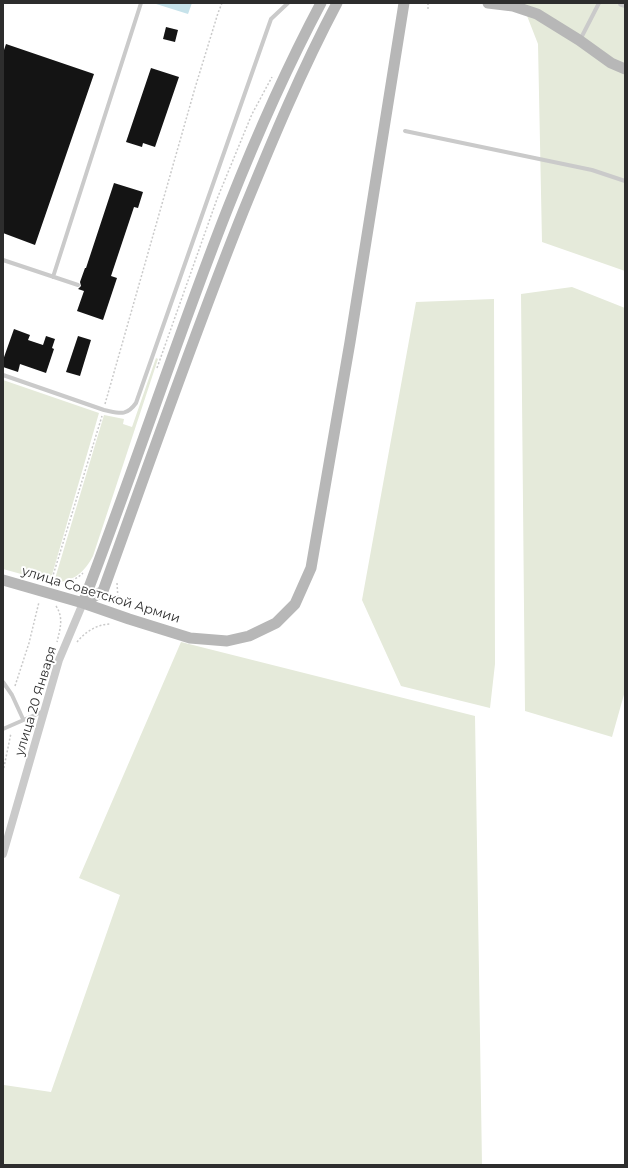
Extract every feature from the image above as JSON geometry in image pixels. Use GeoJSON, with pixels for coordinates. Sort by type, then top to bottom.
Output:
{"type":"FeatureCollection","features":[{"type":"Feature","properties":{"kind":"main road"},"geometry":{"type":"LineString","coordinates":[[83,603],[105,547],[209,257],[263,124],[306,32],[322,3]]}},
{"type":"Feature","properties":{"kind":"main road"},"geometry":{"type":"LineString","coordinates":[[83,603],[103,591],[221,268],[277,129],[318,39],[337,3]]}},
{"type":"Feature","properties":{"kind":"main road","name":"улица Советской Армии"},"geometry":{"type":"LineString","coordinates":[[3,580],[83,603],[190,638],[227,641],[249,636],[276,623],[295,604],[311,568],[351,334],[404,3]]}},
{"type":"Feature","properties":{"kind":"main road"},"geometry":{"type":"LineString","coordinates":[[488,3],[513,6],[537,14],[579,40],[611,63],[625,69]]}},
{"type":"Feature","properties":{"kind":"street","name":"улица 20 Января"},"geometry":{"type":"LineString","coordinates":[[3,854],[59,660],[83,603]]}},
{"type":"Feature","properties":{"kind":"lane"},"geometry":{"type":"LineString","coordinates":[[53,277],[141,3]]}},
{"type":"Feature","properties":{"kind":"lane"},"geometry":{"type":"LineString","coordinates":[[3,375],[104,410],[120,413],[132,409],[136,403],[271,19],[288,3]]}},
{"type":"Feature","properties":{"kind":"lane"},"geometry":{"type":"LineString","coordinates":[[579,40],[599,3]]}},
{"type":"Feature","properties":{"kind":"lane"},"geometry":{"type":"LineString","coordinates":[[405,131],[592,170],[625,181]]}},
{"type":"Feature","properties":{"kind":"lane"},"geometry":{"type":"LineString","coordinates":[[3,260],[78,285]]}},
{"type":"Feature","properties":{"kind":"lane"},"geometry":{"type":"LineString","coordinates":[[3,682],[12,696],[23,719]]}},
{"type":"Feature","properties":{"kind":"lane"},"geometry":{"type":"LineString","coordinates":[[3,729],[44,711]]}},
{"type":"Feature","properties":{"kind":"path"},"geometry":{"type":"LineString","coordinates":[[51,583],[104,410],[195,88],[222,3]]}},
{"type":"Feature","properties":{"kind":"path"},"geometry":{"type":"LineString","coordinates":[[428,3],[428,9]]}},
{"type":"Feature","properties":{"kind":"path"},"geometry":{"type":"LineString","coordinates":[[12,696],[39,600]]}},
{"type":"Feature","properties":{"kind":"path"},"geometry":{"type":"LineString","coordinates":[[3,772],[13,724]]}},
{"type":"Feature","properties":{"kind":"green space"},"geometry":{"type":"Polygon","coordinates":[[[522,3],[625,3],[625,271],[542,242],[538,44],[522,3]]]}},
{"type":"Feature","properties":{"kind":"green space"},"geometry":{"type":"Polygon","coordinates":[[[572,287],[625,308],[625,691],[612,737],[525,711],[521,294],[572,287]]]}},
{"type":"Feature","properties":{"kind":"green space"},"geometry":{"type":"Polygon","coordinates":[[[494,299],[495,664],[490,708],[401,686],[362,600],[416,302],[494,299]]]}},
{"type":"Feature","properties":{"kind":"green space"},"geometry":{"type":"Polygon","coordinates":[[[156,358],[158,359],[93,556],[82,572],[67,581],[54,582],[104,415],[124,419],[123,424],[132,427],[156,358]]]}},
{"type":"Feature","properties":{"kind":"green space"},"geometry":{"type":"Polygon","coordinates":[[[3,380],[99,413],[50,582],[3,569],[3,380]]]}},
{"type":"Feature","properties":{"kind":"green space"},"geometry":{"type":"Polygon","coordinates":[[[181,642],[475,716],[482,1165],[3,1165],[4,1085],[51,1092],[120,895],[79,878],[181,642]]]}},
{"type":"Feature","properties":{"kind":"water"},"geometry":{"type":"Polygon","coordinates":[[[153,3],[192,3],[188,14],[153,3]]]}},
{"type":"Feature","properties":{"kind":"building"},"geometry":{"type":"Polygon","coordinates":[[[166,27],[178,30],[175,42],[163,39],[166,27]]]}},
{"type":"Feature","properties":{"kind":"building"},"geometry":{"type":"Polygon","coordinates":[[[6,44],[94,74],[35,245],[3,233],[3,53],[6,44]]]}},
{"type":"Feature","properties":{"kind":"building"},"geometry":{"type":"Polygon","coordinates":[[[151,68],[179,77],[155,147],[143,143],[142,147],[126,142],[151,68]]]}},
{"type":"Feature","properties":{"kind":"building"},"geometry":{"type":"Polygon","coordinates":[[[114,183],[143,192],[138,208],[134,207],[111,276],[117,278],[103,320],[77,311],[84,291],[78,289],[81,286],[80,282],[114,183]]]}},
{"type":"Feature","properties":{"kind":"building"},"geometry":{"type":"Polygon","coordinates":[[[14,329],[30,335],[28,340],[43,345],[46,336],[55,339],[52,348],[54,349],[46,373],[20,364],[18,372],[3,367],[3,360],[14,329]]]}},
{"type":"Feature","properties":{"kind":"building"},"geometry":{"type":"Polygon","coordinates":[[[78,336],[91,340],[80,376],[66,372],[78,336]]]}}]}
